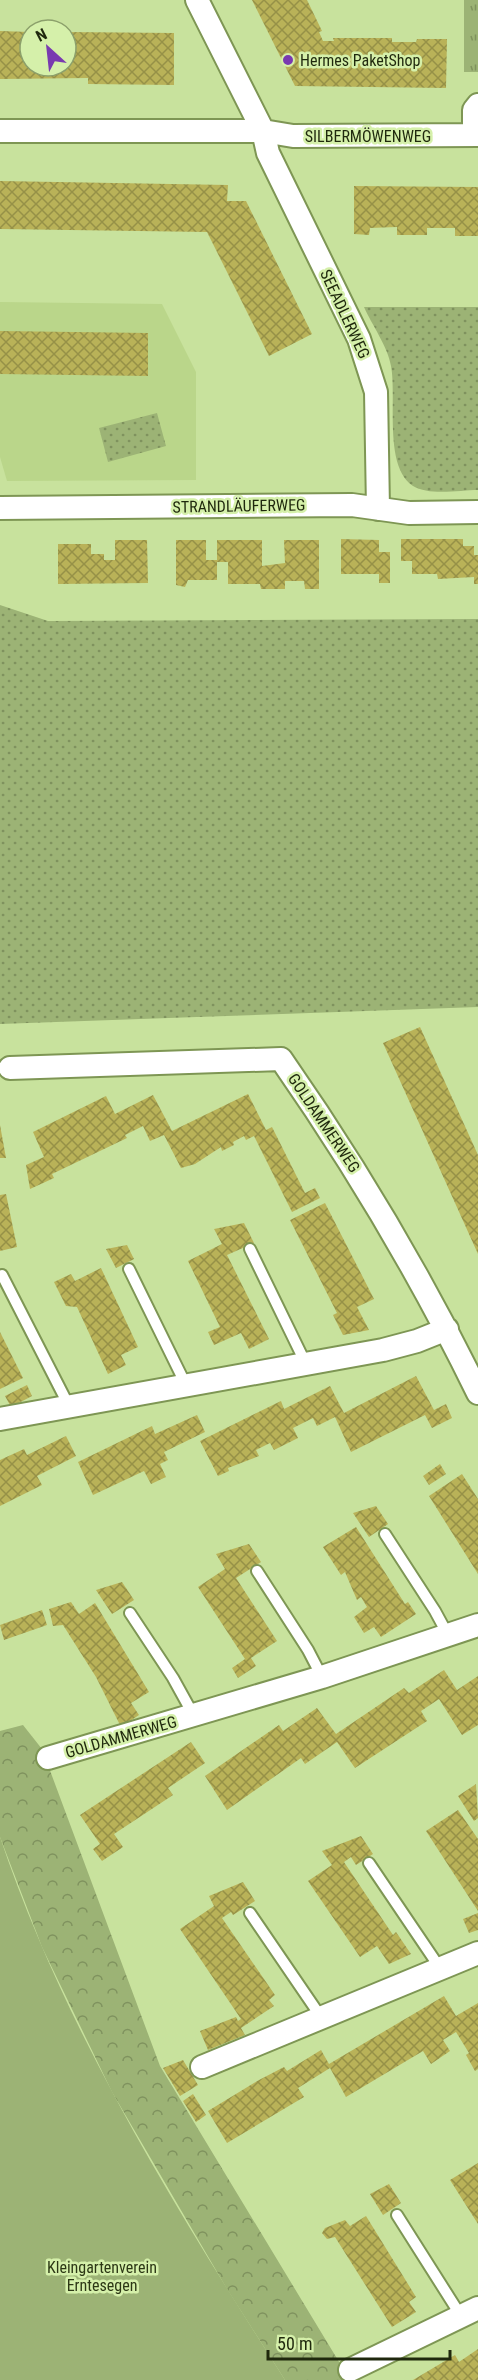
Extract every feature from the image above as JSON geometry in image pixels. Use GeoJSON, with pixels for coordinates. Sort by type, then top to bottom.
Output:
{"type":"FeatureCollection","features":[{"type":"Feature","properties":{"kind":"street","name":"SEEADLERWEG"},"geometry":{"type":"LineString","coordinates":[[197,0],[263,131],[268,153],[360,339],[371,369],[376,392],[378,509]]}},
{"type":"Feature","properties":{"kind":"street","name":"SILBERMÖWENWEG"},"geometry":{"type":"LineString","coordinates":[[263,131],[293,136],[476,135],[474,110],[478,105]]}},
{"type":"Feature","properties":{"kind":"street"},"geometry":{"type":"LineString","coordinates":[[0,131],[263,131]]}},
{"type":"Feature","properties":{"kind":"street","name":"STRANDLÄUFERWEG"},"geometry":{"type":"LineString","coordinates":[[0,508],[352,505],[409,513],[478,512]]}},
{"type":"Feature","properties":{"kind":"street","name":"GOLDAMMERWEG"},"geometry":{"type":"LineString","coordinates":[[10,1068],[281,1059],[382,1211],[447,1329],[478,1393]]}},
{"type":"Feature","properties":{"kind":"street"},"geometry":{"type":"LineString","coordinates":[[0,1419],[383,1350],[417,1341],[447,1329]]}},
{"type":"Feature","properties":{"kind":"street","name":"GOLDAMMERWEG"},"geometry":{"type":"LineString","coordinates":[[48,1758],[321,1677],[478,1625]]}},
{"type":"Feature","properties":{"kind":"street"},"geometry":{"type":"LineString","coordinates":[[202,2067],[478,1953]]}},
{"type":"Feature","properties":{"kind":"street"},"geometry":{"type":"LineString","coordinates":[[350,2370],[470,2312]]}},
{"type":"Feature","properties":{"kind":"lane"},"geometry":{"type":"LineString","coordinates":[[250,1249],[306,1364]]}},
{"type":"Feature","properties":{"kind":"lane"},"geometry":{"type":"LineString","coordinates":[[129,1269],[186,1385]]}},
{"type":"Feature","properties":{"kind":"lane"},"geometry":{"type":"LineString","coordinates":[[2,1275],[69,1406]]}},
{"type":"Feature","properties":{"kind":"lane"},"geometry":{"type":"LineString","coordinates":[[385,1534],[435,1611],[447,1635]]}},
{"type":"Feature","properties":{"kind":"lane"},"geometry":{"type":"LineString","coordinates":[[257,1571],[308,1650],[321,1677]]}},
{"type":"Feature","properties":{"kind":"lane","name":"GOLDAMMERWEG"},"geometry":{"type":"LineString","coordinates":[[130,1612],[173,1678],[194,1716]]}},
{"type":"Feature","properties":{"kind":"lane"},"geometry":{"type":"LineString","coordinates":[[369,1863],[441,1968]]}},
{"type":"Feature","properties":{"kind":"lane"},"geometry":{"type":"LineString","coordinates":[[250,1913],[321,2017]]}},
{"type":"Feature","properties":{"kind":"lane"},"geometry":{"type":"LineString","coordinates":[[397,2215],[470,2312]]}},
{"type":"Feature","properties":{"kind":"shaded area"},"geometry":{"type":"Polygon","coordinates":[[[0,302],[162,304],[196,372],[196,480],[7,481],[0,457],[0,302]]]}},
{"type":"Feature","properties":{"kind":"green space"},"geometry":{"type":"Polygon","coordinates":[[[464,0],[478,0],[478,72],[464,72],[464,0]]]}},
{"type":"Feature","properties":{"kind":"green space"},"geometry":{"type":"Polygon","coordinates":[[[364,307],[478,307],[478,490],[427,491],[413,486],[404,477],[394,448],[391,366],[383,344],[364,307]]]}},
{"type":"Feature","properties":{"kind":"green space"},"geometry":{"type":"Polygon","coordinates":[[[157,413],[166,446],[108,462],[99,428],[157,413]]]}},
{"type":"Feature","properties":{"kind":"green space"},"geometry":{"type":"Polygon","coordinates":[[[0,605],[48,621],[478,619],[478,1007],[0,1024],[0,605]]]}},
{"type":"Feature","properties":{"kind":"green space"},"geometry":{"type":"Polygon","coordinates":[[[23,1725],[42,1749],[160,2066],[350,2380],[285,2380],[227,2289],[112,2092],[42,1947],[0,1837],[0,1731],[23,1725]]]}},
{"type":"Feature","properties":{"kind":"green space","name":"Kleingartenverein Erntesegen"},"geometry":{"type":"Polygon","coordinates":[[[0,1837],[26,1909],[56,1980],[90,2049],[164,2184],[285,2380],[0,2380],[0,1837]]]}},
{"type":"Feature","properties":{"kind":"building"},"geometry":{"type":"Polygon","coordinates":[[[252,0],[307,0],[322,31],[319,32],[323,41],[334,41],[333,38],[392,38],[392,42],[447,39],[446,88],[295,86],[252,0]]]}},
{"type":"Feature","properties":{"kind":"building"},"geometry":{"type":"Polygon","coordinates":[[[0,31],[18,32],[18,78],[78,78],[78,32],[174,33],[174,85],[88,84],[88,78],[0,79],[0,31]]]}},
{"type":"Feature","properties":{"kind":"building"},"geometry":{"type":"Polygon","coordinates":[[[0,181],[228,185],[227,201],[246,201],[312,334],[269,356],[207,232],[0,229],[0,181]]]}},
{"type":"Feature","properties":{"kind":"building"},"geometry":{"type":"Polygon","coordinates":[[[354,186],[478,187],[478,236],[455,236],[455,228],[427,228],[427,235],[397,235],[397,227],[370,228],[369,235],[354,234],[354,186]]]}},
{"type":"Feature","properties":{"kind":"building"},"geometry":{"type":"Polygon","coordinates":[[[0,331],[148,333],[148,376],[0,374],[0,331]]]}},
{"type":"Feature","properties":{"kind":"building"},"geometry":{"type":"Polygon","coordinates":[[[341,539],[379,540],[379,552],[390,552],[390,583],[379,583],[379,574],[341,574],[341,539]]]}},
{"type":"Feature","properties":{"kind":"building"},"geometry":{"type":"Polygon","coordinates":[[[401,539],[463,539],[463,546],[474,546],[474,555],[478,555],[478,584],[474,584],[474,577],[438,579],[437,574],[412,574],[412,561],[401,561],[401,539]]]}},
{"type":"Feature","properties":{"kind":"building"},"geometry":{"type":"Polygon","coordinates":[[[115,540],[147,540],[148,583],[58,584],[58,544],[91,544],[91,554],[104,554],[104,560],[115,560],[115,540]]]}},
{"type":"Feature","properties":{"kind":"building"},"geometry":{"type":"Polygon","coordinates":[[[176,540],[206,540],[206,560],[217,560],[217,580],[188,580],[185,587],[176,585],[176,540]]]}},
{"type":"Feature","properties":{"kind":"building"},"geometry":{"type":"Polygon","coordinates":[[[217,540],[262,540],[262,566],[285,563],[284,540],[319,540],[319,589],[305,589],[304,581],[285,581],[285,589],[261,589],[260,584],[228,584],[228,562],[217,562],[217,540]]]}},
{"type":"Feature","properties":{"kind":"building"},"geometry":{"type":"Polygon","coordinates":[[[420,1027],[478,1155],[478,1254],[383,1043],[420,1027]]]}},
{"type":"Feature","properties":{"kind":"building"},"geometry":{"type":"Polygon","coordinates":[[[248,1094],[266,1130],[272,1127],[305,1193],[315,1188],[320,1198],[292,1212],[254,1136],[246,1140],[244,1136],[233,1142],[234,1145],[222,1151],[221,1147],[195,1164],[181,1168],[164,1135],[150,1141],[143,1126],[125,1135],[127,1138],[52,1174],[54,1178],[30,1189],[26,1165],[44,1157],[33,1132],[106,1096],[115,1114],[153,1095],[172,1131],[248,1094]]]}},
{"type":"Feature","properties":{"kind":"building"},"geometry":{"type":"Polygon","coordinates":[[[0,1125],[6,1158],[0,1158],[0,1125]]]}},
{"type":"Feature","properties":{"kind":"building"},"geometry":{"type":"Polygon","coordinates":[[[6,1194],[17,1247],[0,1251],[0,1195],[6,1194]]]}},
{"type":"Feature","properties":{"kind":"building"},"geometry":{"type":"Polygon","coordinates":[[[325,1203],[374,1299],[357,1307],[369,1330],[343,1335],[333,1315],[337,1313],[290,1220],[325,1203]]]}},
{"type":"Feature","properties":{"kind":"building"},"geometry":{"type":"Polygon","coordinates":[[[244,1223],[254,1243],[227,1255],[269,1339],[249,1349],[241,1333],[214,1345],[208,1332],[220,1327],[188,1261],[222,1244],[214,1229],[244,1223]]]}},
{"type":"Feature","properties":{"kind":"building"},"geometry":{"type":"Polygon","coordinates":[[[127,1245],[134,1259],[116,1268],[106,1249],[127,1245]]]}},
{"type":"Feature","properties":{"kind":"building"},"geometry":{"type":"Polygon","coordinates":[[[101,1268],[138,1347],[121,1355],[126,1365],[108,1374],[77,1307],[66,1306],[54,1282],[71,1274],[75,1281],[101,1268]]]}},
{"type":"Feature","properties":{"kind":"building"},"geometry":{"type":"Polygon","coordinates":[[[0,1332],[23,1378],[0,1389],[0,1332]]]}},
{"type":"Feature","properties":{"kind":"building"},"geometry":{"type":"Polygon","coordinates":[[[416,1376],[434,1410],[446,1404],[452,1418],[432,1428],[425,1415],[351,1452],[335,1417],[317,1426],[313,1418],[293,1428],[298,1438],[274,1450],[270,1443],[256,1450],[259,1456],[228,1468],[229,1471],[218,1476],[200,1441],[281,1401],[284,1409],[330,1386],[344,1413],[416,1376]]]}},
{"type":"Feature","properties":{"kind":"building"},"geometry":{"type":"Polygon","coordinates":[[[27,1385],[32,1396],[11,1407],[5,1396],[27,1385]]]}},
{"type":"Feature","properties":{"kind":"building"},"geometry":{"type":"Polygon","coordinates":[[[197,1415],[205,1432],[164,1452],[168,1460],[160,1464],[166,1477],[151,1484],[144,1471],[93,1495],[78,1462],[152,1426],[155,1434],[197,1415]]]}},
{"type":"Feature","properties":{"kind":"building"},"geometry":{"type":"Polygon","coordinates":[[[66,1436],[76,1456],[37,1476],[42,1485],[0,1506],[0,1460],[24,1449],[27,1455],[66,1436]]]}},
{"type":"Feature","properties":{"kind":"building"},"geometry":{"type":"Polygon","coordinates":[[[440,1464],[446,1474],[429,1485],[423,1476],[440,1464]]]}},
{"type":"Feature","properties":{"kind":"building"},"geometry":{"type":"Polygon","coordinates":[[[462,1474],[478,1499],[478,1574],[429,1496],[462,1474]]]}},
{"type":"Feature","properties":{"kind":"building"},"geometry":{"type":"Polygon","coordinates":[[[376,1506],[388,1524],[369,1537],[353,1513],[376,1506]]]}},
{"type":"Feature","properties":{"kind":"building"},"geometry":{"type":"Polygon","coordinates":[[[356,1527],[405,1604],[408,1602],[416,1614],[381,1637],[374,1627],[364,1633],[354,1617],[367,1607],[361,1597],[357,1600],[345,1572],[341,1575],[323,1547],[356,1527]]]}},
{"type":"Feature","properties":{"kind":"building"},"geometry":{"type":"Polygon","coordinates":[[[249,1544],[261,1562],[236,1578],[277,1641],[251,1658],[256,1666],[238,1678],[232,1668],[245,1659],[198,1587],[225,1569],[216,1554],[249,1544]]]}},
{"type":"Feature","properties":{"kind":"building"},"geometry":{"type":"Polygon","coordinates":[[[122,1582],[134,1600],[112,1614],[96,1590],[122,1582]]]}},
{"type":"Feature","properties":{"kind":"building"},"geometry":{"type":"Polygon","coordinates":[[[71,1602],[79,1614],[95,1603],[149,1692],[131,1703],[139,1715],[121,1727],[96,1677],[63,1625],[53,1626],[49,1609],[71,1602]]]}},
{"type":"Feature","properties":{"kind":"building"},"geometry":{"type":"Polygon","coordinates":[[[42,1610],[47,1625],[4,1640],[0,1625],[42,1610]]]}},
{"type":"Feature","properties":{"kind":"building"},"geometry":{"type":"Polygon","coordinates":[[[444,1670],[457,1690],[478,1676],[478,1725],[462,1735],[439,1699],[421,1711],[427,1721],[355,1768],[337,1742],[305,1764],[301,1758],[227,1810],[205,1776],[279,1725],[283,1731],[317,1708],[336,1734],[404,1688],[409,1693],[444,1670]]]}},
{"type":"Feature","properties":{"kind":"building"},"geometry":{"type":"Polygon","coordinates":[[[191,1742],[205,1763],[168,1788],[173,1795],[114,1834],[123,1847],[102,1861],[93,1849],[100,1844],[80,1815],[191,1742]]]}},
{"type":"Feature","properties":{"kind":"building"},"geometry":{"type":"Polygon","coordinates":[[[476,1784],[478,1818],[474,1821],[458,1796],[476,1784]]]}},
{"type":"Feature","properties":{"kind":"building"},"geometry":{"type":"Polygon","coordinates":[[[458,1810],[478,1839],[478,1911],[426,1831],[458,1810]]]}},
{"type":"Feature","properties":{"kind":"building"},"geometry":{"type":"Polygon","coordinates":[[[361,1836],[373,1854],[356,1865],[351,1857],[344,1862],[393,1935],[396,1932],[411,1954],[389,1964],[377,1946],[360,1957],[308,1881],[332,1865],[322,1851],[361,1836]]]}},
{"type":"Feature","properties":{"kind":"building"},"geometry":{"type":"Polygon","coordinates":[[[243,1882],[255,1901],[233,1915],[231,1912],[222,1918],[275,1995],[269,2000],[274,2006],[241,2028],[245,2035],[208,2050],[200,2031],[236,2017],[238,2021],[241,2019],[180,1929],[214,1906],[209,1896],[243,1882]]]}},
{"type":"Feature","properties":{"kind":"building"},"geometry":{"type":"Polygon","coordinates":[[[478,1913],[478,1930],[469,1933],[463,1919],[478,1913]]]}},
{"type":"Feature","properties":{"kind":"building"},"geometry":{"type":"Polygon","coordinates":[[[444,1996],[456,2016],[478,2003],[478,2069],[475,2071],[466,2055],[469,2053],[456,2032],[443,2040],[450,2051],[431,2064],[423,2051],[346,2097],[330,2068],[298,2088],[304,2097],[227,2143],[208,2111],[259,2080],[284,2067],[287,2071],[321,2050],[329,2064],[444,1996]]]}},
{"type":"Feature","properties":{"kind":"building"},"geometry":{"type":"Polygon","coordinates":[[[183,2060],[198,2085],[180,2096],[163,2068],[183,2060]]]}},
{"type":"Feature","properties":{"kind":"building"},"geometry":{"type":"Polygon","coordinates":[[[193,2094],[206,2115],[196,2122],[183,2101],[193,2094]]]}},
{"type":"Feature","properties":{"kind":"building"},"geometry":{"type":"Polygon","coordinates":[[[478,2163],[478,2224],[450,2180],[478,2163]]]}},
{"type":"Feature","properties":{"kind":"building"},"geometry":{"type":"Polygon","coordinates":[[[389,2184],[401,2203],[383,2215],[370,2194],[389,2184]]]}},
{"type":"Feature","properties":{"kind":"building"},"geometry":{"type":"Polygon","coordinates":[[[366,2216],[416,2297],[409,2302],[416,2312],[392,2327],[335,2237],[327,2239],[322,2233],[325,2228],[345,2220],[350,2226],[366,2216]]]}},
{"type":"Feature","properties":{"kind":"building"},"geometry":{"type":"Polygon","coordinates":[[[478,2349],[478,2380],[413,2380],[455,2355],[459,2362],[478,2349]]]}},
{"type":"Feature","properties":{"kind":"place","name":"Hermes PaketShop"},"geometry":{"type":"Point","coordinates":[288,60]}}]}
